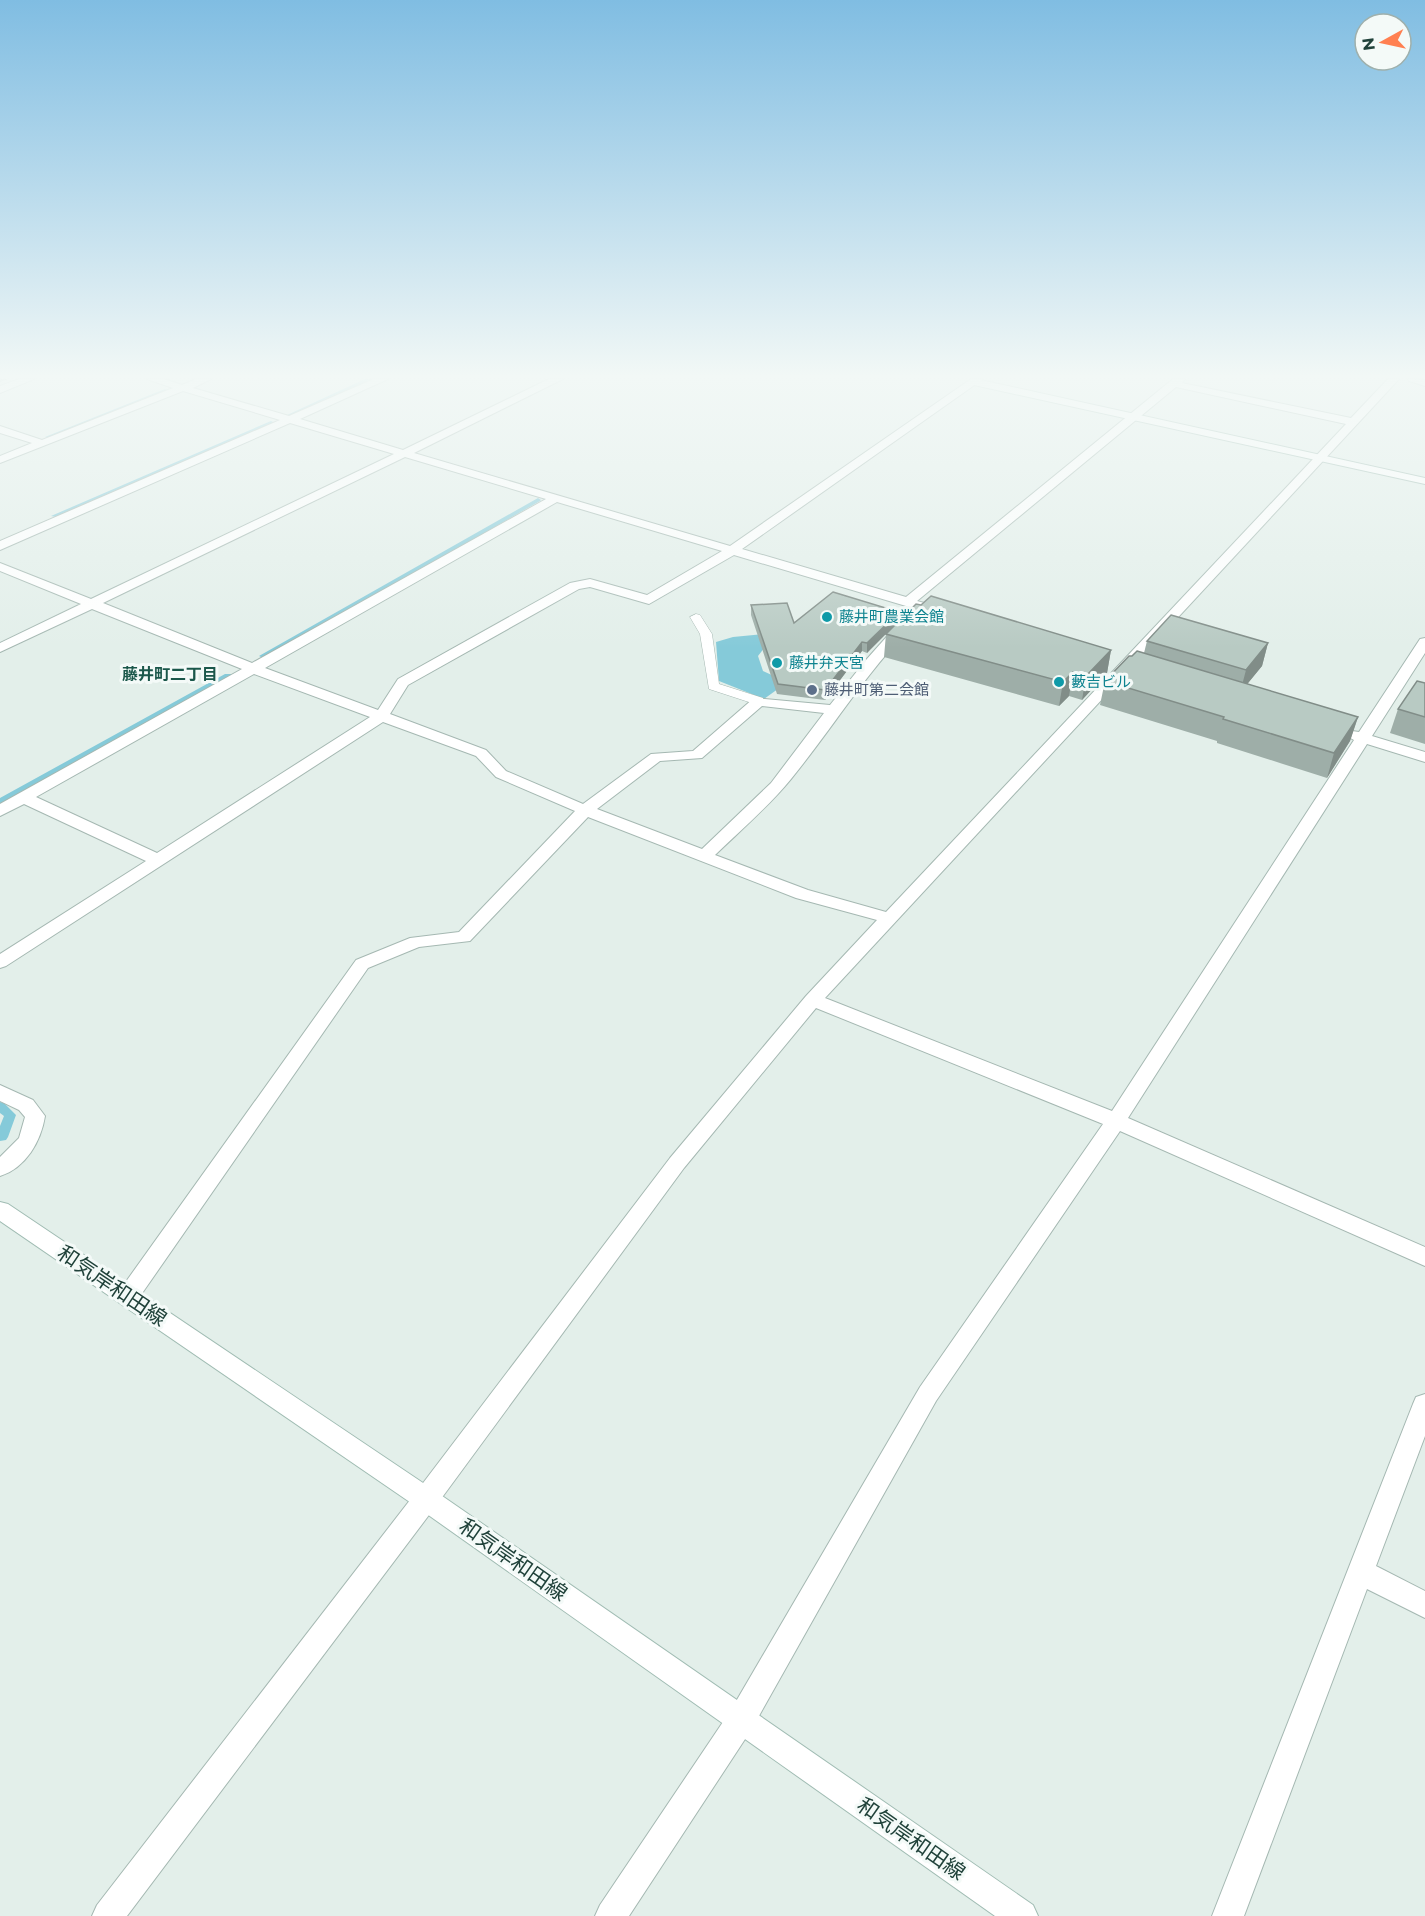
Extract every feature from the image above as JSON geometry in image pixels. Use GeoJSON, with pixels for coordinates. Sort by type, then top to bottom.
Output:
{"type":"FeatureCollection","features":[{"type":"Feature","properties":{"kind":"street"},"geometry":{"type":"LineString","coordinates":[[0,546],[177,468]]}},
{"type":"Feature","properties":{"kind":"street"},"geometry":{"type":"LineString","coordinates":[[0,648],[372,468]]}},
{"type":"Feature","properties":{"kind":"street"},"geometry":{"type":"LineString","coordinates":[[451,468],[946,613]]}},
{"type":"Feature","properties":{"kind":"street"},"geometry":{"type":"LineString","coordinates":[[0,962],[382,716],[403,682],[574,586],[590,584],[649,600],[731,551],[847,468]]}},
{"type":"Feature","properties":{"kind":"street"},"geometry":{"type":"LineString","coordinates":[[908,602],[1071,468]]}},
{"type":"Feature","properties":{"kind":"street"},"geometry":{"type":"LineString","coordinates":[[108,1916],[426,1499],[677,1163],[813,1000],[1310,468]]}},
{"type":"Feature","properties":{"kind":"street"},"geometry":{"type":"LineString","coordinates":[[1368,468],[1425,481]]}},
{"type":"Feature","properties":{"kind":"street"},"geometry":{"type":"LineString","coordinates":[[0,811],[554,499]]}},
{"type":"Feature","properties":{"kind":"street"},"geometry":{"type":"LineString","coordinates":[[0,567],[255,669],[481,753],[501,774],[585,810],[802,894],[889,918]]}},
{"type":"Feature","properties":{"kind":"street"},"geometry":{"type":"LineString","coordinates":[[704,856],[751,814],[786,775],[832,710],[876,654],[923,606]]}},
{"type":"Feature","properties":{"kind":"street"},"geometry":{"type":"LineString","coordinates":[[611,1916],[741,1720],[928,1394],[1116,1122],[1425,642]]}},
{"type":"Feature","properties":{"kind":"street"},"geometry":{"type":"LineString","coordinates":[[128,1296],[362,964],[416,942],[464,937],[585,810],[656,757],[697,755],[759,701],[832,710]]}},
{"type":"Feature","properties":{"kind":"street"},"geometry":{"type":"LineString","coordinates":[[1340,732],[1425,757]]}},
{"type":"Feature","properties":{"kind":"street"},"geometry":{"type":"LineString","coordinates":[[24,798],[158,860]]}},
{"type":"Feature","properties":{"kind":"street"},"geometry":{"type":"LineString","coordinates":[[813,1000],[1116,1122],[1425,1257]]}},
{"type":"Feature","properties":{"kind":"street"},"geometry":{"type":"LineString","coordinates":[[0,1092],[26,1105],[35,1116],[33,1132],[26,1147],[0,1168]]}},
{"type":"Feature","properties":{"kind":"street","name":"和気岸和田線"},"geometry":{"type":"LineString","coordinates":[[0,1210],[426,1499],[1022,1916]]}},
{"type":"Feature","properties":{"kind":"street"},"geometry":{"type":"LineString","coordinates":[[1228,1916],[1425,1404]]}},
{"type":"Feature","properties":{"kind":"street"},"geometry":{"type":"LineString","coordinates":[[1360,1572],[1425,1605]]}},
{"type":"Feature","properties":{"kind":"lane"},"geometry":{"type":"LineString","coordinates":[[696,617],[706,634],[712,686],[759,701]]}},
{"type":"Feature","properties":{"kind":"water"},"geometry":{"type":"Polygon","coordinates":[[[776,633],[758,656],[763,671],[776,677],[800,673],[764,699],[719,681],[716,642],[733,637],[776,633]]]}},
{"type":"Feature","properties":{"kind":"building"},"geometry":{"type":"Polygon","coordinates":[[[833,592],[899,612],[867,643],[862,642],[825,690],[778,684],[751,605],[787,603],[794,623],[833,592]]]}},
{"type":"Feature","properties":{"kind":"building"},"geometry":{"type":"Polygon","coordinates":[[[931,596],[1111,650],[1086,676],[1073,672],[1063,682],[886,634],[916,604],[921,605],[931,596]]]}},
{"type":"Feature","properties":{"kind":"building"},"geometry":{"type":"Polygon","coordinates":[[[1171,615],[1268,643],[1246,670],[1147,641],[1171,615]]]}},
{"type":"Feature","properties":{"kind":"building"},"geometry":{"type":"Polygon","coordinates":[[[1137,651],[1358,717],[1334,753],[1105,681],[1129,656],[1137,651]]]}},
{"type":"Feature","properties":{"kind":"building"},"geometry":{"type":"Polygon","coordinates":[[[1417,681],[1425,683],[1425,717],[1398,709],[1417,681]]]}},
{"type":"Feature","properties":{"kind":"waterway"},"geometry":{"type":"LineString","coordinates":[[54,516],[165,468]]}},
{"type":"Feature","properties":{"kind":"waterway"},"geometry":{"type":"LineString","coordinates":[[263,656],[538,500]]}},
{"type":"Feature","properties":{"kind":"waterway"},"geometry":{"type":"LineString","coordinates":[[0,802],[228,676]]}},
{"type":"Feature","properties":{"kind":"waterway"},"geometry":{"type":"LineString","coordinates":[[0,1106],[10,1115],[2,1137]]}},
{"type":"Feature","properties":{"kind":"place","name":"藤井町農業会館"},"geometry":{"type":"Point","coordinates":[827,617]}},
{"type":"Feature","properties":{"kind":"place","name":"藤井弁天宮"},"geometry":{"type":"Point","coordinates":[777,663]}},
{"type":"Feature","properties":{"kind":"place","name":"藪吉ビル"},"geometry":{"type":"Point","coordinates":[1059,682]}},
{"type":"Feature","properties":{"kind":"place","name":"藤井町第二会館"},"geometry":{"type":"Point","coordinates":[812,690]}},
{"type":"Feature","properties":{"kind":"district","name":"藤井町二丁目"},"geometry":{"type":"Point","coordinates":[170,674]}}]}
